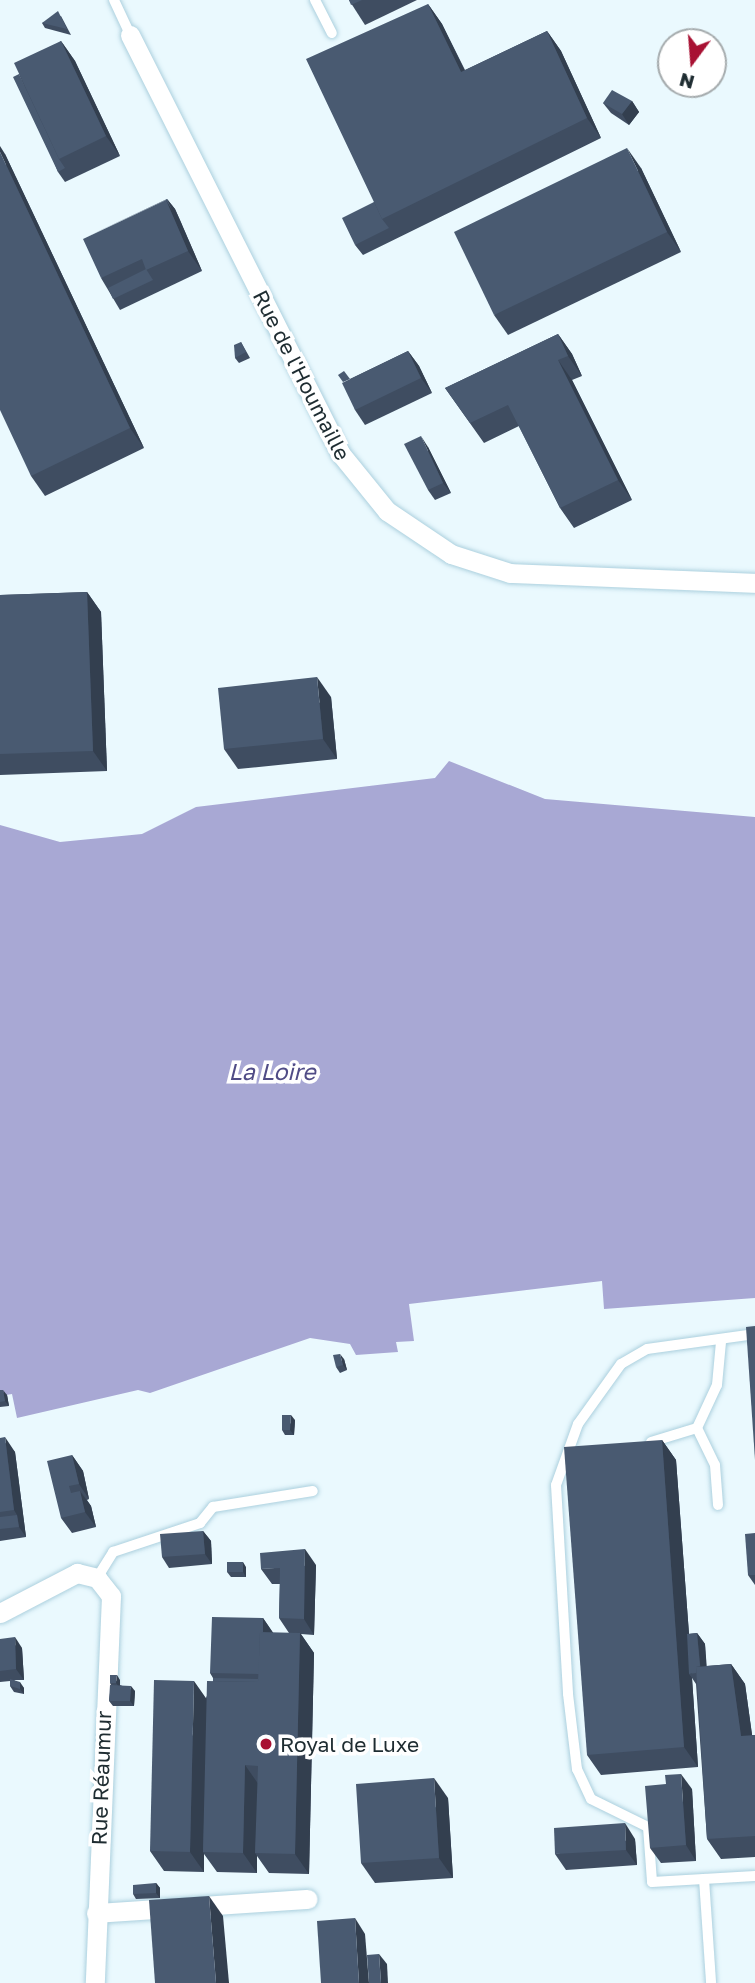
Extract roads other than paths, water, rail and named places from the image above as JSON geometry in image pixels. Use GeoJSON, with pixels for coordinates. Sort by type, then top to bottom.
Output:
{"type":"FeatureCollection","features":[{"type":"Feature","properties":{"kind":"street","name":"Rue de l'Houmaille"},"geometry":{"type":"LineString","coordinates":[[130,35],[340,453],[387,511],[451,554],[510,573],[755,583]]}},
{"type":"Feature","properties":{"kind":"street"},"geometry":{"type":"LineString","coordinates":[[0,1613],[77,1573],[97,1578]]}},
{"type":"Feature","properties":{"kind":"street","name":"Rue Réaumur"},"geometry":{"type":"LineString","coordinates":[[96,1983],[96,1913],[111,1596],[97,1578]]}},
{"type":"Feature","properties":{"kind":"street"},"geometry":{"type":"LineString","coordinates":[[96,1913],[308,1899]]}},
{"type":"Feature","properties":{"kind":"lane","name":"Rue de l'Houmaille"},"geometry":{"type":"LineString","coordinates":[[114,0],[130,35]]}},
{"type":"Feature","properties":{"kind":"lane"},"geometry":{"type":"LineString","coordinates":[[315,0],[332,33]]}},
{"type":"Feature","properties":{"kind":"lane"},"geometry":{"type":"LineString","coordinates":[[755,1334],[721,1342],[647,1349],[621,1364],[566,1450],[556,1485],[577,1769],[591,1799],[648,1827],[652,1882],[755,1876]]}},
{"type":"Feature","properties":{"kind":"lane"},"geometry":{"type":"LineString","coordinates":[[635,1443],[669,1440],[697,1428],[717,1385],[721,1342]]}},
{"type":"Feature","properties":{"kind":"lane"},"geometry":{"type":"LineString","coordinates":[[697,1428],[715,1465],[718,1505]]}},
{"type":"Feature","properties":{"kind":"lane"},"geometry":{"type":"LineString","coordinates":[[566,1450],[589,1448]]}},
{"type":"Feature","properties":{"kind":"lane"},"geometry":{"type":"LineString","coordinates":[[97,1578],[113,1552],[200,1523],[213,1507],[313,1491]]}},
{"type":"Feature","properties":{"kind":"lane"},"geometry":{"type":"LineString","coordinates":[[704,1879],[710,1983]]}},
{"type":"Feature","properties":{"kind":"water","name":"La Loire"},"geometry":{"type":"Polygon","coordinates":[[[449,761],[545,799],[755,817],[755,1298],[604,1309],[602,1281],[409,1304],[414,1341],[396,1342],[398,1352],[356,1355],[350,1344],[310,1338],[150,1393],[138,1390],[17,1418],[12,1394],[0,1396],[0,825],[60,842],[142,834],[196,807],[435,778],[449,761]]]}},
{"type":"Feature","properties":{"kind":"place","name":"Royal de Luxe"},"geometry":{"type":"Point","coordinates":[266,1744]}}]}
